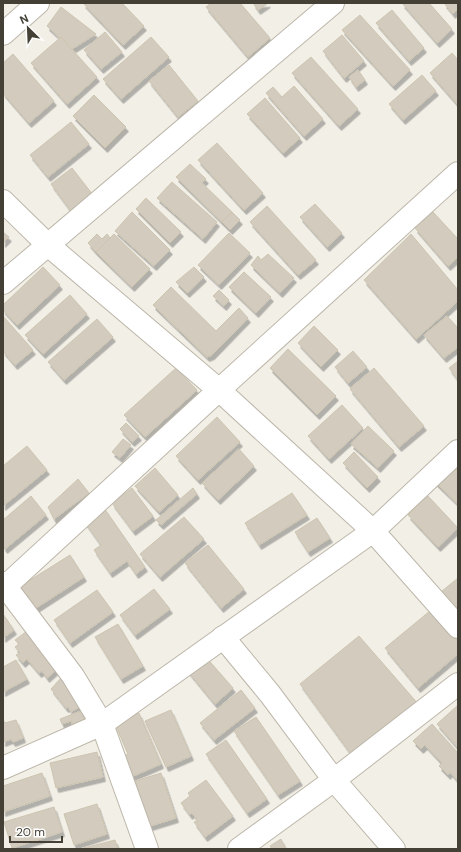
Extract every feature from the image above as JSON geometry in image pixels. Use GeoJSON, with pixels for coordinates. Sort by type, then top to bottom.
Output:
{"type":"FeatureCollection","features":[{"type":"Feature","properties":{"kind":"street"},"geometry":{"type":"LineString","coordinates":[[3,34],[38,3]]}},
{"type":"Feature","properties":{"kind":"street"},"geometry":{"type":"LineString","coordinates":[[3,283],[333,3]]}},
{"type":"Feature","properties":{"kind":"street"},"geometry":{"type":"LineString","coordinates":[[147,849],[102,724],[73,676],[5,584],[458,173]]}},
{"type":"Feature","properties":{"kind":"street"},"geometry":{"type":"LineString","coordinates":[[3,201],[48,245],[218,390],[373,531],[458,627]]}},
{"type":"Feature","properties":{"kind":"street"},"geometry":{"type":"LineString","coordinates":[[3,768],[102,724],[373,531],[458,451]]}},
{"type":"Feature","properties":{"kind":"street"},"geometry":{"type":"LineString","coordinates":[[223,637],[270,694],[334,780],[394,849]]}},
{"type":"Feature","properties":{"kind":"street"},"geometry":{"type":"LineString","coordinates":[[239,849],[334,780],[458,684]]}},
{"type":"Feature","properties":{"kind":"building"},"geometry":{"type":"Polygon","coordinates":[[[83,3],[122,3],[144,26],[123,45],[83,3]]]}},
{"type":"Feature","properties":{"kind":"building"},"geometry":{"type":"Polygon","coordinates":[[[211,3],[240,3],[270,38],[248,57],[206,7],[211,3]]]}},
{"type":"Feature","properties":{"kind":"building"},"geometry":{"type":"Polygon","coordinates":[[[253,3],[268,3],[258,10],[253,3]]]}},
{"type":"Feature","properties":{"kind":"building"},"geometry":{"type":"Polygon","coordinates":[[[402,3],[429,3],[452,29],[437,43],[402,3]]]}},
{"type":"Feature","properties":{"kind":"building"},"geometry":{"type":"Polygon","coordinates":[[[444,3],[458,3],[458,9],[453,14],[444,3]]]}},
{"type":"Feature","properties":{"kind":"building"},"geometry":{"type":"Polygon","coordinates":[[[61,7],[96,34],[72,49],[47,26],[61,7]]]}},
{"type":"Feature","properties":{"kind":"building"},"geometry":{"type":"Polygon","coordinates":[[[392,10],[424,48],[409,61],[376,23],[392,10]]]}},
{"type":"Feature","properties":{"kind":"building"},"geometry":{"type":"Polygon","coordinates":[[[360,15],[410,70],[393,86],[342,30],[360,15]]]}},
{"type":"Feature","properties":{"kind":"building"},"geometry":{"type":"Polygon","coordinates":[[[105,32],[122,52],[101,69],[84,50],[105,32]]]}},
{"type":"Feature","properties":{"kind":"building"},"geometry":{"type":"Polygon","coordinates":[[[342,35],[364,61],[344,78],[323,51],[342,35]]]}},
{"type":"Feature","properties":{"kind":"building"},"geometry":{"type":"Polygon","coordinates":[[[61,37],[97,77],[67,104],[31,63],[61,37]]]}},
{"type":"Feature","properties":{"kind":"building"},"geometry":{"type":"Polygon","coordinates":[[[151,37],[169,57],[121,99],[103,79],[151,37]]]}},
{"type":"Feature","properties":{"kind":"building"},"geometry":{"type":"Polygon","coordinates":[[[452,53],[458,60],[458,105],[430,73],[452,53]]]}},
{"type":"Feature","properties":{"kind":"building"},"geometry":{"type":"Polygon","coordinates":[[[13,54],[54,101],[29,123],[3,93],[3,63],[13,54]]]}},
{"type":"Feature","properties":{"kind":"building"},"geometry":{"type":"Polygon","coordinates":[[[311,57],[358,109],[339,126],[292,73],[311,57]]]}},
{"type":"Feature","properties":{"kind":"building"},"geometry":{"type":"Polygon","coordinates":[[[169,65],[198,101],[178,117],[149,81],[169,65]]]}},
{"type":"Feature","properties":{"kind":"building"},"geometry":{"type":"Polygon","coordinates":[[[358,70],[365,80],[356,87],[349,77],[358,70]]]}},
{"type":"Feature","properties":{"kind":"building"},"geometry":{"type":"Polygon","coordinates":[[[422,75],[436,91],[403,120],[389,104],[422,75]]]}},
{"type":"Feature","properties":{"kind":"building"},"geometry":{"type":"Polygon","coordinates":[[[294,86],[323,119],[304,136],[266,93],[273,87],[282,97],[294,86]]]}},
{"type":"Feature","properties":{"kind":"building"},"geometry":{"type":"Polygon","coordinates":[[[94,95],[126,127],[105,148],[73,116],[94,95]]]}},
{"type":"Feature","properties":{"kind":"building"},"geometry":{"type":"Polygon","coordinates":[[[265,98],[300,138],[283,153],[247,114],[265,98]]]}},
{"type":"Feature","properties":{"kind":"building"},"geometry":{"type":"Polygon","coordinates":[[[71,122],[89,144],[48,177],[30,155],[71,122]]]}},
{"type":"Feature","properties":{"kind":"building"},"geometry":{"type":"Polygon","coordinates":[[[217,143],[263,193],[244,210],[198,160],[217,143]]]}},
{"type":"Feature","properties":{"kind":"building"},"geometry":{"type":"Polygon","coordinates":[[[190,164],[206,179],[202,183],[232,212],[222,222],[176,177],[190,164]]]}},
{"type":"Feature","properties":{"kind":"building"},"geometry":{"type":"Polygon","coordinates":[[[72,168],[93,195],[71,211],[51,184],[72,168]]]}},
{"type":"Feature","properties":{"kind":"building"},"geometry":{"type":"Polygon","coordinates":[[[172,182],[217,222],[203,239],[157,198],[172,182]]]}},
{"type":"Feature","properties":{"kind":"building"},"geometry":{"type":"Polygon","coordinates":[[[146,198],[181,232],[170,243],[136,209],[146,198]]]}},
{"type":"Feature","properties":{"kind":"building"},"geometry":{"type":"Polygon","coordinates":[[[315,204],[342,233],[327,247],[300,217],[315,204]]]}},
{"type":"Feature","properties":{"kind":"building"},"geometry":{"type":"Polygon","coordinates":[[[267,206],[316,260],[298,275],[250,222],[267,206]]]}},
{"type":"Feature","properties":{"kind":"building"},"geometry":{"type":"Polygon","coordinates":[[[132,212],[170,250],[154,266],[115,231],[132,212]]]}},
{"type":"Feature","properties":{"kind":"building"},"geometry":{"type":"Polygon","coordinates":[[[232,212],[240,220],[230,230],[222,222],[232,212]]]}},
{"type":"Feature","properties":{"kind":"building"},"geometry":{"type":"Polygon","coordinates":[[[433,212],[458,239],[458,257],[448,266],[415,228],[433,212]]]}},
{"type":"Feature","properties":{"kind":"building"},"geometry":{"type":"Polygon","coordinates":[[[3,232],[9,237],[3,243],[3,232]]]}},
{"type":"Feature","properties":{"kind":"building"},"geometry":{"type":"Polygon","coordinates":[[[229,233],[250,253],[219,285],[198,265],[229,233]]]}},
{"type":"Feature","properties":{"kind":"building"},"geometry":{"type":"Polygon","coordinates":[[[97,234],[102,239],[107,234],[110,238],[96,252],[88,243],[97,234]]]}},
{"type":"Feature","properties":{"kind":"building"},"geometry":{"type":"Polygon","coordinates":[[[114,234],[150,269],[132,287],[96,252],[114,234]]]}},
{"type":"Feature","properties":{"kind":"building"},"geometry":{"type":"Polygon","coordinates":[[[411,234],[458,290],[458,301],[416,339],[364,280],[411,234]]]}},
{"type":"Feature","properties":{"kind":"building"},"geometry":{"type":"Polygon","coordinates":[[[268,254],[294,278],[280,293],[251,265],[258,256],[261,260],[268,254]]]}},
{"type":"Feature","properties":{"kind":"building"},"geometry":{"type":"Polygon","coordinates":[[[43,267],[60,285],[17,325],[3,310],[3,305],[43,267]]]}},
{"type":"Feature","properties":{"kind":"building"},"geometry":{"type":"Polygon","coordinates":[[[194,267],[204,277],[187,293],[176,282],[194,267]]]}},
{"type":"Feature","properties":{"kind":"building"},"geometry":{"type":"Polygon","coordinates":[[[244,272],[271,297],[256,313],[229,287],[244,272]]]}},
{"type":"Feature","properties":{"kind":"building"},"geometry":{"type":"Polygon","coordinates":[[[171,287],[216,331],[239,308],[248,318],[212,355],[207,357],[153,305],[171,287]]]}},
{"type":"Feature","properties":{"kind":"building"},"geometry":{"type":"Polygon","coordinates":[[[219,290],[229,300],[224,306],[213,296],[219,290]]]}},
{"type":"Feature","properties":{"kind":"building"},"geometry":{"type":"Polygon","coordinates":[[[70,295],[87,314],[43,354],[25,335],[70,295]]]}},
{"type":"Feature","properties":{"kind":"building"},"geometry":{"type":"Polygon","coordinates":[[[3,316],[33,350],[15,365],[3,351],[3,316]]]}},
{"type":"Feature","properties":{"kind":"building"},"geometry":{"type":"Polygon","coordinates":[[[447,316],[458,328],[458,347],[444,358],[424,335],[447,316]]]}},
{"type":"Feature","properties":{"kind":"building"},"geometry":{"type":"Polygon","coordinates":[[[97,319],[113,337],[64,380],[48,362],[97,319]]]}},
{"type":"Feature","properties":{"kind":"building"},"geometry":{"type":"Polygon","coordinates":[[[314,326],[338,350],[321,367],[298,343],[314,326]]]}},
{"type":"Feature","properties":{"kind":"building"},"geometry":{"type":"Polygon","coordinates":[[[288,349],[336,396],[317,415],[270,368],[288,349]]]}},
{"type":"Feature","properties":{"kind":"building"},"geometry":{"type":"Polygon","coordinates":[[[353,351],[367,367],[348,383],[335,367],[353,351]]]}},
{"type":"Feature","properties":{"kind":"building"},"geometry":{"type":"Polygon","coordinates":[[[458,361],[458,380],[449,368],[458,361]]]}},
{"type":"Feature","properties":{"kind":"building"},"geometry":{"type":"Polygon","coordinates":[[[176,368],[197,390],[145,437],[124,415],[176,368]]]}},
{"type":"Feature","properties":{"kind":"building"},"geometry":{"type":"Polygon","coordinates":[[[374,368],[424,426],[399,447],[350,389],[374,368]]]}},
{"type":"Feature","properties":{"kind":"building"},"geometry":{"type":"Polygon","coordinates":[[[342,405],[363,428],[329,459],[308,436],[342,405]]]}},
{"type":"Feature","properties":{"kind":"building"},"geometry":{"type":"Polygon","coordinates":[[[217,417],[240,442],[198,480],[176,456],[217,417]]]}},
{"type":"Feature","properties":{"kind":"building"},"geometry":{"type":"Polygon","coordinates":[[[126,423],[139,436],[132,442],[120,429],[126,423]]]}},
{"type":"Feature","properties":{"kind":"building"},"geometry":{"type":"Polygon","coordinates":[[[368,426],[394,451],[378,468],[351,444],[368,426]]]}},
{"type":"Feature","properties":{"kind":"building"},"geometry":{"type":"Polygon","coordinates":[[[123,439],[131,445],[120,458],[112,452],[123,439]]]}},
{"type":"Feature","properties":{"kind":"building"},"geometry":{"type":"Polygon","coordinates":[[[27,446],[47,470],[3,506],[3,466],[27,446]]]}},
{"type":"Feature","properties":{"kind":"building"},"geometry":{"type":"Polygon","coordinates":[[[239,449],[254,466],[218,500],[202,483],[239,449]]]}},
{"type":"Feature","properties":{"kind":"building"},"geometry":{"type":"Polygon","coordinates":[[[354,452],[378,477],[367,488],[343,463],[354,452]]]}},
{"type":"Feature","properties":{"kind":"building"},"geometry":{"type":"Polygon","coordinates":[[[451,465],[458,471],[458,504],[435,482],[451,465]]]}},
{"type":"Feature","properties":{"kind":"building"},"geometry":{"type":"Polygon","coordinates":[[[155,468],[178,495],[159,512],[135,486],[155,468]]]}},
{"type":"Feature","properties":{"kind":"building"},"geometry":{"type":"Polygon","coordinates":[[[78,479],[89,493],[54,519],[48,507],[78,479]]]}},
{"type":"Feature","properties":{"kind":"building"},"geometry":{"type":"Polygon","coordinates":[[[132,488],[153,516],[133,531],[112,503],[132,488]]]}},
{"type":"Feature","properties":{"kind":"building"},"geometry":{"type":"Polygon","coordinates":[[[193,488],[197,494],[161,525],[156,520],[193,488]]]}},
{"type":"Feature","properties":{"kind":"building"},"geometry":{"type":"Polygon","coordinates":[[[292,493],[307,515],[259,545],[245,523],[292,493]]]}},
{"type":"Feature","properties":{"kind":"building"},"geometry":{"type":"Polygon","coordinates":[[[31,496],[46,515],[5,549],[3,546],[3,520],[31,496]]]}},
{"type":"Feature","properties":{"kind":"building"},"geometry":{"type":"Polygon","coordinates":[[[428,496],[458,528],[438,547],[408,515],[428,496]]]}},
{"type":"Feature","properties":{"kind":"building"},"geometry":{"type":"Polygon","coordinates":[[[104,508],[145,567],[136,574],[127,561],[110,573],[94,550],[101,545],[84,521],[104,508]]]}},
{"type":"Feature","properties":{"kind":"building"},"geometry":{"type":"Polygon","coordinates":[[[184,517],[204,539],[160,577],[140,554],[184,517]]]}},
{"type":"Feature","properties":{"kind":"building"},"geometry":{"type":"Polygon","coordinates":[[[317,518],[330,538],[308,552],[295,532],[317,518]]]}},
{"type":"Feature","properties":{"kind":"building"},"geometry":{"type":"Polygon","coordinates":[[[208,545],[244,589],[221,608],[185,563],[208,545]]]}},
{"type":"Feature","properties":{"kind":"building"},"geometry":{"type":"Polygon","coordinates":[[[70,555],[84,577],[33,610],[19,587],[70,555]]]}},
{"type":"Feature","properties":{"kind":"building"},"geometry":{"type":"Polygon","coordinates":[[[458,578],[458,618],[436,596],[458,578]]]}},
{"type":"Feature","properties":{"kind":"building"},"geometry":{"type":"Polygon","coordinates":[[[154,589],[170,609],[135,635],[120,615],[154,589]]]}},
{"type":"Feature","properties":{"kind":"building"},"geometry":{"type":"Polygon","coordinates":[[[97,590],[113,612],[70,643],[54,620],[97,590]]]}},
{"type":"Feature","properties":{"kind":"building"},"geometry":{"type":"Polygon","coordinates":[[[436,606],[458,633],[458,654],[418,688],[385,648],[436,606]]]}},
{"type":"Feature","properties":{"kind":"building"},"geometry":{"type":"Polygon","coordinates":[[[3,614],[14,630],[3,638],[3,614]]]}},
{"type":"Feature","properties":{"kind":"building"},"geometry":{"type":"Polygon","coordinates":[[[118,624],[143,666],[121,679],[95,637],[118,624]]]}},
{"type":"Feature","properties":{"kind":"building"},"geometry":{"type":"Polygon","coordinates":[[[27,631],[57,669],[47,678],[42,671],[39,673],[27,659],[23,663],[16,655],[20,653],[15,647],[19,644],[15,640],[27,631]]]}},
{"type":"Feature","properties":{"kind":"building"},"geometry":{"type":"Polygon","coordinates":[[[359,636],[420,706],[354,758],[300,684],[359,636]]]}},
{"type":"Feature","properties":{"kind":"building"},"geometry":{"type":"Polygon","coordinates":[[[205,656],[233,688],[215,704],[187,670],[205,656]]]}},
{"type":"Feature","properties":{"kind":"building"},"geometry":{"type":"Polygon","coordinates":[[[16,660],[27,679],[3,692],[3,667],[16,660]]]}},
{"type":"Feature","properties":{"kind":"building"},"geometry":{"type":"Polygon","coordinates":[[[61,678],[81,706],[71,712],[51,689],[61,678]]]}},
{"type":"Feature","properties":{"kind":"building"},"geometry":{"type":"Polygon","coordinates":[[[241,690],[255,708],[214,740],[200,723],[241,690]]]}},
{"type":"Feature","properties":{"kind":"building"},"geometry":{"type":"Polygon","coordinates":[[[458,705],[458,748],[437,724],[458,705]]]}},
{"type":"Feature","properties":{"kind":"building"},"geometry":{"type":"Polygon","coordinates":[[[171,710],[191,756],[166,767],[145,721],[171,710]]]}},
{"type":"Feature","properties":{"kind":"building"},"geometry":{"type":"Polygon","coordinates":[[[81,711],[85,722],[73,726],[71,721],[62,724],[60,719],[81,711]]]}},
{"type":"Feature","properties":{"kind":"building"},"geometry":{"type":"Polygon","coordinates":[[[139,713],[161,764],[131,777],[122,757],[128,754],[115,724],[139,713]]]}},
{"type":"Feature","properties":{"kind":"building"},"geometry":{"type":"Polygon","coordinates":[[[256,717],[300,781],[278,795],[234,731],[256,717]]]}},
{"type":"Feature","properties":{"kind":"building"},"geometry":{"type":"Polygon","coordinates":[[[16,720],[23,738],[13,742],[11,739],[3,742],[3,722],[4,721],[5,723],[16,720]]]}},
{"type":"Feature","properties":{"kind":"building"},"geometry":{"type":"Polygon","coordinates":[[[432,724],[458,753],[458,781],[450,772],[448,775],[439,766],[442,763],[425,745],[421,749],[413,741],[432,724]]]}},
{"type":"Feature","properties":{"kind":"building"},"geometry":{"type":"Polygon","coordinates":[[[226,740],[267,799],[247,813],[206,754],[226,740]]]}},
{"type":"Feature","properties":{"kind":"building"},"geometry":{"type":"Polygon","coordinates":[[[97,752],[103,777],[56,788],[50,763],[97,752]]]}},
{"type":"Feature","properties":{"kind":"building"},"geometry":{"type":"Polygon","coordinates":[[[42,773],[50,796],[3,812],[3,786],[42,773]]]}},
{"type":"Feature","properties":{"kind":"building"},"geometry":{"type":"Polygon","coordinates":[[[161,773],[176,818],[150,826],[135,781],[161,773]]]}},
{"type":"Feature","properties":{"kind":"building"},"geometry":{"type":"Polygon","coordinates":[[[206,780],[233,816],[205,837],[194,822],[198,821],[192,813],[190,815],[181,803],[190,796],[188,793],[206,780]]]}},
{"type":"Feature","properties":{"kind":"building"},"geometry":{"type":"Polygon","coordinates":[[[97,804],[107,834],[74,845],[64,814],[97,804]]]}},
{"type":"Feature","properties":{"kind":"building"},"geometry":{"type":"Polygon","coordinates":[[[54,807],[62,832],[12,848],[4,822],[54,807]]]}},
{"type":"Feature","properties":{"kind":"building"},"geometry":{"type":"Polygon","coordinates":[[[281,839],[286,849],[272,849],[270,846],[281,839]]]}},
{"type":"Feature","properties":{"kind":"building"},"geometry":{"type":"Polygon","coordinates":[[[115,840],[118,849],[80,849],[115,840]]]}}]}
